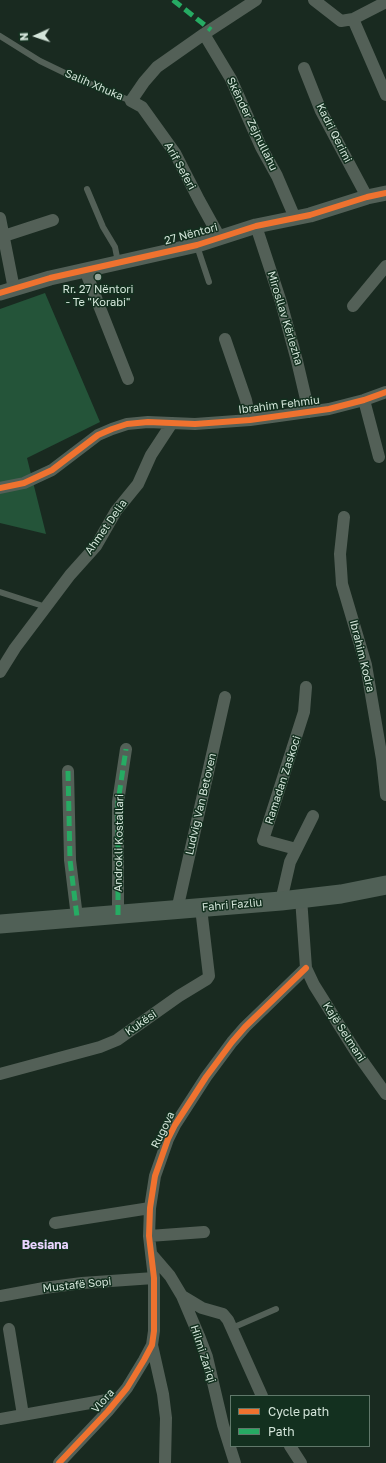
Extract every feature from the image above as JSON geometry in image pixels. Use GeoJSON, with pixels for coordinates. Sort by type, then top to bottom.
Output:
{"type":"FeatureCollection","features":[{"type":"Feature","properties":{"kind":"main road","name":"Fahri Fazliu"},"geometry":{"type":"LineString","coordinates":[[0,924],[281,901],[341,894],[386,885]]}},
{"type":"Feature","properties":{"kind":"street","name":"Salih Xhuka"},"geometry":{"type":"LineString","coordinates":[[131,101],[144,82],[157,67],[256,0]]}},
{"type":"Feature","properties":{"kind":"street"},"geometry":{"type":"LineString","coordinates":[[314,0],[341,21],[353,19],[386,2]]}},
{"type":"Feature","properties":{"kind":"street"},"geometry":{"type":"LineString","coordinates":[[353,19],[386,95]]}},
{"type":"Feature","properties":{"kind":"street","name":"Skënder Zejnullahu"},"geometry":{"type":"LineString","coordinates":[[204,34],[231,79],[261,147],[277,176],[295,218]]}},
{"type":"Feature","properties":{"kind":"street","name":"Kadri Qerimi"},"geometry":{"type":"LineString","coordinates":[[304,68],[321,111],[367,197]]}},
{"type":"Feature","properties":{"kind":"street","name":"Arif Seferi"},"geometry":{"type":"LineString","coordinates":[[131,101],[142,107],[175,153],[220,238]]}},
{"type":"Feature","properties":{"kind":"street","name":"27 Nëntori"},"geometry":{"type":"LineString","coordinates":[[7,291],[50,278],[197,245],[256,226],[323,212],[367,197],[386,193]]}},
{"type":"Feature","properties":{"kind":"street"},"geometry":{"type":"LineString","coordinates":[[0,218],[4,236],[7,291]]}},
{"type":"Feature","properties":{"kind":"street"},"geometry":{"type":"LineString","coordinates":[[4,236],[53,220]]}},
{"type":"Feature","properties":{"kind":"street","name":"Mirosllav Kërlezha"},"geometry":{"type":"LineString","coordinates":[[256,226],[281,302],[298,361],[309,412]]}},
{"type":"Feature","properties":{"kind":"street"},"geometry":{"type":"LineString","coordinates":[[353,306],[386,266]]}},
{"type":"Feature","properties":{"kind":"street"},"geometry":{"type":"LineString","coordinates":[[85,270],[128,379]]}},
{"type":"Feature","properties":{"kind":"street","name":"Ibrahim Fehmiu"},"geometry":{"type":"LineString","coordinates":[[225,339],[246,400],[250,420]]}},
{"type":"Feature","properties":{"kind":"street","name":"Ibrahim Fehmiu"},"geometry":{"type":"LineString","coordinates":[[0,488],[11,487],[24,483],[52,470],[98,435],[112,428],[127,424],[148,422],[196,424],[250,420],[329,409],[364,400],[386,392]]}},
{"type":"Feature","properties":{"kind":"street"},"geometry":{"type":"LineString","coordinates":[[364,400],[380,457]]}},
{"type":"Feature","properties":{"kind":"street","name":"Ahmet Delia"},"geometry":{"type":"LineString","coordinates":[[0,672],[15,648],[70,575],[96,546],[116,511],[138,484],[151,455],[172,423]]}},
{"type":"Feature","properties":{"kind":"street","name":"Ibrahim Kodra"},"geometry":{"type":"LineString","coordinates":[[344,517],[340,554],[342,584],[366,665],[382,759],[386,795]]}},
{"type":"Feature","properties":{"kind":"street","name":"Ramadan Zaskoci"},"geometry":{"type":"LineString","coordinates":[[296,849],[264,840],[304,712],[306,687]]}},
{"type":"Feature","properties":{"kind":"street","name":"Ludvig Van Betoven"},"geometry":{"type":"LineString","coordinates":[[177,910],[225,697]]}},
{"type":"Feature","properties":{"kind":"street","name":"Androkli Kostallari"},"geometry":{"type":"LineString","coordinates":[[118,914],[118,802],[126,749]]}},
{"type":"Feature","properties":{"kind":"street"},"geometry":{"type":"LineString","coordinates":[[68,771],[70,860],[77,917]]}},
{"type":"Feature","properties":{"kind":"street"},"geometry":{"type":"LineString","coordinates":[[281,901],[284,880],[290,862],[313,816]]}},
{"type":"Feature","properties":{"kind":"street"},"geometry":{"type":"LineString","coordinates":[[301,898],[306,968]]}},
{"type":"Feature","properties":{"kind":"street","name":"Kukësi"},"geometry":{"type":"LineString","coordinates":[[0,1074],[100,1047],[117,1040],[179,996],[207,979],[209,976],[201,908]]}},
{"type":"Feature","properties":{"kind":"street","name":"Kajë Selmani"},"geometry":{"type":"LineString","coordinates":[[306,968],[314,985],[352,1046],[386,1094]]}},
{"type":"Feature","properties":{"kind":"street","name":"Rugova"},"geometry":{"type":"LineString","coordinates":[[152,1345],[154,1331],[154,1278],[149,1236],[150,1208],[155,1176],[161,1156],[175,1125],[186,1106],[232,1042],[245,1027],[306,968]]}},
{"type":"Feature","properties":{"kind":"street"},"geometry":{"type":"LineString","coordinates":[[55,1223],[150,1208]]}},
{"type":"Feature","properties":{"kind":"street"},"geometry":{"type":"LineString","coordinates":[[149,1236],[204,1232]]}},
{"type":"Feature","properties":{"kind":"street","name":"Hilmi Zariqi"},"geometry":{"type":"LineString","coordinates":[[152,1255],[170,1276],[182,1296],[207,1357],[223,1425],[235,1463]]}},
{"type":"Feature","properties":{"kind":"street","name":"Mustafë Sopi"},"geometry":{"type":"LineString","coordinates":[[0,1296],[44,1288],[154,1278]]}},
{"type":"Feature","properties":{"kind":"street"},"geometry":{"type":"LineString","coordinates":[[182,1296],[202,1308],[222,1314],[228,1320],[262,1395]]}},
{"type":"Feature","properties":{"kind":"street"},"geometry":{"type":"LineString","coordinates":[[9,1329],[23,1415]]}},
{"type":"Feature","properties":{"kind":"street"},"geometry":{"type":"LineString","coordinates":[[152,1345],[163,1394],[166,1418],[165,1463]]}},
{"type":"Feature","properties":{"kind":"street","name":"Vlora"},"geometry":{"type":"LineString","coordinates":[[59,1463],[127,1388],[152,1345]]}},
{"type":"Feature","properties":{"kind":"street"},"geometry":{"type":"LineString","coordinates":[[0,1419],[118,1398]]}},
{"type":"Feature","properties":{"kind":"street"},"geometry":{"type":"LineString","coordinates":[[291,1447],[301,1463]]}},
{"type":"Feature","properties":{"kind":"lane","name":"Salih Xhuka"},"geometry":{"type":"LineString","coordinates":[[0,36],[40,61],[131,101]]}},
{"type":"Feature","properties":{"kind":"lane"},"geometry":{"type":"LineString","coordinates":[[87,189],[103,227],[115,247],[118,262]]}},
{"type":"Feature","properties":{"kind":"lane"},"geometry":{"type":"LineString","coordinates":[[197,245],[210,282]]}},
{"type":"Feature","properties":{"kind":"lane"},"geometry":{"type":"LineString","coordinates":[[0,592],[47,607]]}},
{"type":"Feature","properties":{"kind":"lane"},"geometry":{"type":"LineString","coordinates":[[232,1328],[276,1309]]}},
{"type":"Feature","properties":{"kind":"green space"},"geometry":{"type":"Polygon","coordinates":[[[45,293],[100,422],[27,458],[46,534],[0,523],[0,309],[45,293]]]}},
{"type":"Feature","properties":{"kind":"marked path"},"geometry":{"type":"LineString","coordinates":[[173,0],[211,30]]}},
{"type":"Feature","properties":{"kind":"marked path"},"geometry":{"type":"LineString","coordinates":[[118,915],[118,802],[126,749]]}},
{"type":"Feature","properties":{"kind":"marked path"},"geometry":{"type":"LineString","coordinates":[[68,771],[70,860],[77,917]]}},
{"type":"Feature","properties":{"kind":"cycle path"},"geometry":{"type":"LineString","coordinates":[[0,293],[50,278],[197,245],[256,226],[310,215],[367,197],[386,193]]}},
{"type":"Feature","properties":{"kind":"cycle path"},"geometry":{"type":"LineString","coordinates":[[0,488],[24,483],[52,470],[98,435],[127,424],[148,422],[195,424],[250,420],[329,409],[364,400],[386,392]]}},
{"type":"Feature","properties":{"kind":"cycle path"},"geometry":{"type":"LineString","coordinates":[[59,1463],[108,1411],[127,1388],[152,1345],[154,1331],[154,1278],[149,1236],[150,1208],[155,1176],[168,1139],[175,1125],[206,1077],[232,1042],[245,1027],[306,968]]}},
{"type":"Feature","properties":{"kind":"place","name":"Rr. 27 Nëntori - Te \"Korabi\""},"geometry":{"type":"Point","coordinates":[98,277]}},
{"type":"Feature","properties":{"kind":"district","name":"Besiana"},"geometry":{"type":"Point","coordinates":[45,1245]}}]}
